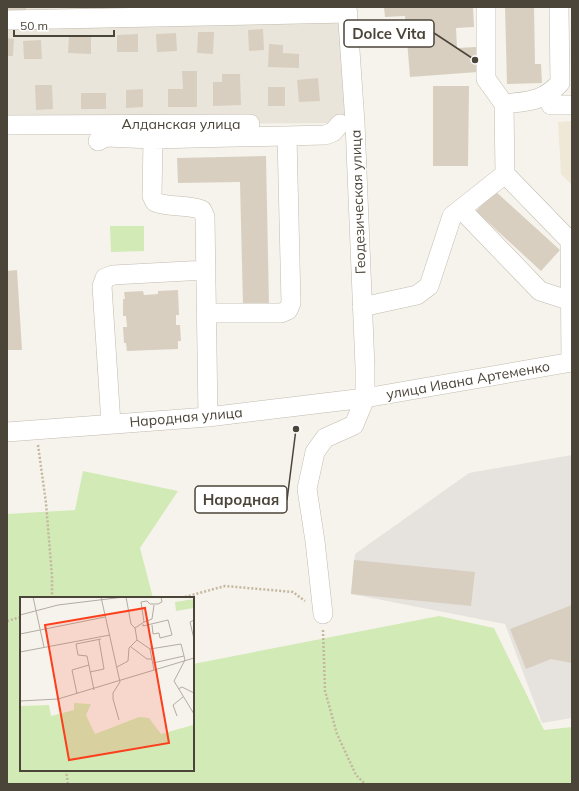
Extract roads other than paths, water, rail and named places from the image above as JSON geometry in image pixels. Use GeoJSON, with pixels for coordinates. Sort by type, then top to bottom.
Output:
{"type":"FeatureCollection","features":[{"type":"Feature","properties":{"kind":"street"},"geometry":{"type":"LineString","coordinates":[[486,7],[486,79],[504,104],[505,174],[571,241],[572,362]]}},
{"type":"Feature","properties":{"kind":"street"},"geometry":{"type":"LineString","coordinates":[[559,7],[561,85],[551,105],[572,105]]}},
{"type":"Feature","properties":{"kind":"street"},"geometry":{"type":"LineString","coordinates":[[7,20],[348,10]]}},
{"type":"Feature","properties":{"kind":"street","name":"Геодезическая улица"},"geometry":{"type":"LineString","coordinates":[[348,10],[347,123],[362,307],[365,398]]}},
{"type":"Feature","properties":{"kind":"street"},"geometry":{"type":"LineString","coordinates":[[504,104],[528,101],[544,96],[561,85]]}},
{"type":"Feature","properties":{"kind":"street"},"geometry":{"type":"LineString","coordinates":[[98,141],[106,137],[153,139],[325,135],[347,123]]}},
{"type":"Feature","properties":{"kind":"street","name":"Алданская улица"},"geometry":{"type":"LineString","coordinates":[[7,125],[347,123]]}},
{"type":"Feature","properties":{"kind":"street"},"geometry":{"type":"LineString","coordinates":[[206,313],[281,313],[288,310],[291,303],[287,136]]}},
{"type":"Feature","properties":{"kind":"street"},"geometry":{"type":"LineString","coordinates":[[153,139],[152,196],[155,202],[162,205],[195,207],[202,210],[205,216],[208,417]]}},
{"type":"Feature","properties":{"kind":"street"},"geometry":{"type":"LineString","coordinates":[[362,307],[417,295],[429,286],[452,216],[505,174]]}},
{"type":"Feature","properties":{"kind":"street"},"geometry":{"type":"LineString","coordinates":[[461,209],[540,292],[571,301]]}},
{"type":"Feature","properties":{"kind":"street"},"geometry":{"type":"LineString","coordinates":[[111,424],[102,286],[105,278],[112,275],[206,270]]}},
{"type":"Feature","properties":{"kind":"street","name":"улица Ивана Артеменко"},"geometry":{"type":"LineString","coordinates":[[365,398],[572,362]]}},
{"type":"Feature","properties":{"kind":"street"},"geometry":{"type":"LineString","coordinates":[[322,614],[315,540],[307,489],[315,452],[318,447],[325,438],[354,425],[365,398]]}},
{"type":"Feature","properties":{"kind":"street","name":"Народная улица"},"geometry":{"type":"LineString","coordinates":[[7,432],[208,417],[365,398]]}},
{"type":"Feature","properties":{"kind":"place","name":"Dolce Vita"},"geometry":{"type":"Point","coordinates":[475,60]}},
{"type":"Feature","properties":{"kind":"place","name":"Народная"},"geometry":{"type":"Point","coordinates":[296,429]}}]}
